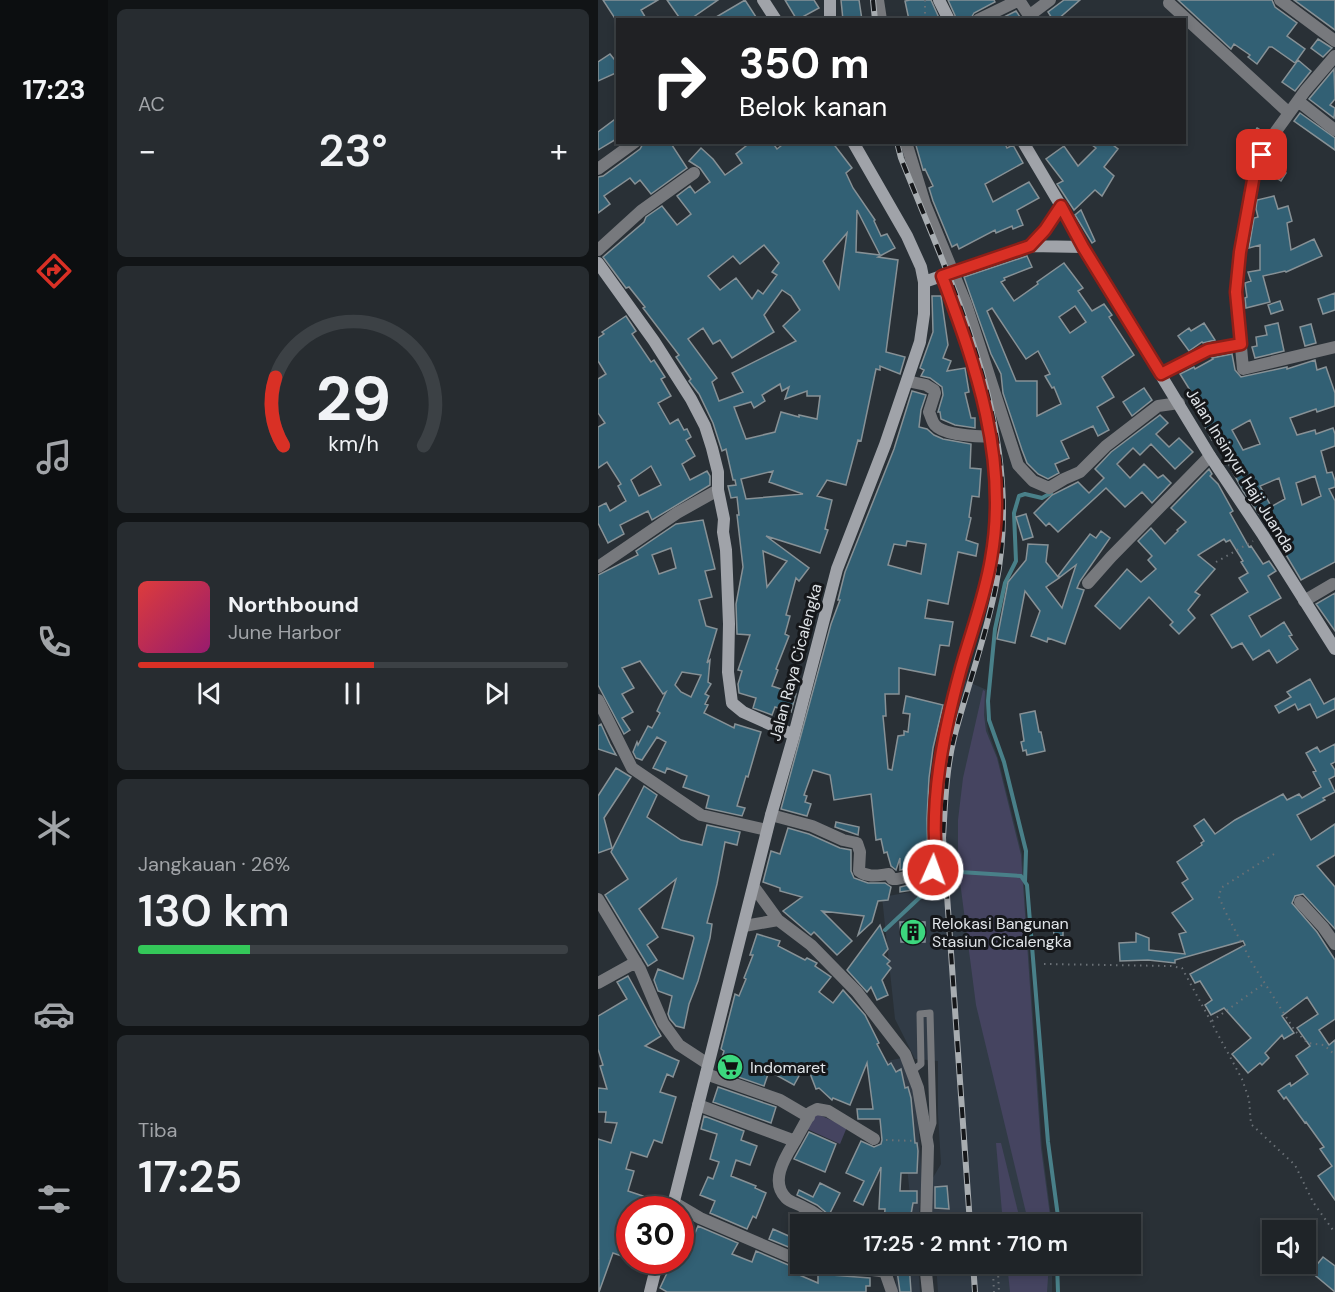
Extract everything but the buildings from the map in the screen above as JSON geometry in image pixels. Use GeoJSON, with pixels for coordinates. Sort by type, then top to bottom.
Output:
{"type":"FeatureCollection","features":[{"type":"Feature","properties":{"kind":"main road"},"geometry":{"type":"LineString","coordinates":[[763,0],[775,18]]}},
{"type":"Feature","properties":{"kind":"main road"},"geometry":{"type":"LineString","coordinates":[[830,0],[830,18]]}},
{"type":"Feature","properties":{"kind":"main road"},"geometry":{"type":"LineString","coordinates":[[939,0],[948,18]]}},
{"type":"Feature","properties":{"kind":"main road","name":"Jalan Raya Cicalengka"},"geometry":{"type":"LineString","coordinates":[[675,1196],[836,569],[885,445],[920,342],[924,314],[924,282],[916,254],[854,144]]}},
{"type":"Feature","properties":{"kind":"main road","name":"Jalan Insinyur Haji Juanda"},"geometry":{"type":"LineString","coordinates":[[1024,144],[1083,247],[1210,456],[1334,649]]}},
{"type":"Feature","properties":{"kind":"main road"},"geometry":{"type":"LineString","coordinates":[[1030,246],[1045,230],[1061,206]]}},
{"type":"Feature","properties":{"kind":"main road"},"geometry":{"type":"LineString","coordinates":[[924,282],[1030,246],[1083,247]]}},
{"type":"Feature","properties":{"kind":"main road"},"geometry":{"type":"LineString","coordinates":[[598,263],[654,341],[691,399],[712,448],[718,472],[718,490],[724,519],[729,624],[728,672],[732,703],[743,712],[794,735]]}},
{"type":"Feature","properties":{"kind":"main road"},"geometry":{"type":"LineString","coordinates":[[650,1292],[654,1274]]}},
{"type":"Feature","properties":{"kind":"street"},"geometry":{"type":"LineString","coordinates":[[878,0],[881,18]]}},
{"type":"Feature","properties":{"kind":"street"},"geometry":{"type":"LineString","coordinates":[[982,18],[1019,0],[1031,17],[1050,0]]}},
{"type":"Feature","properties":{"kind":"street"},"geometry":{"type":"LineString","coordinates":[[1280,0],[1334,41]]}},
{"type":"Feature","properties":{"kind":"street"},"geometry":{"type":"LineString","coordinates":[[1186,20],[1198,28],[1290,113]]}},
{"type":"Feature","properties":{"kind":"street"},"geometry":{"type":"LineString","coordinates":[[1334,56],[1269,141],[1255,169],[1240,252],[1236,292],[1243,369],[1334,347]]}},
{"type":"Feature","properties":{"kind":"street"},"geometry":{"type":"LineString","coordinates":[[1298,101],[1334,130]]}},
{"type":"Feature","properties":{"kind":"street"},"geometry":{"type":"LineString","coordinates":[[598,169],[632,144]]}},
{"type":"Feature","properties":{"kind":"street"},"geometry":{"type":"LineString","coordinates":[[771,815],[812,826],[843,840],[857,843],[860,852],[859,871],[864,874],[873,876],[889,874],[892,879],[897,879],[937,870],[933,826],[940,762],[961,668],[980,607],[991,559],[996,524],[996,473],[984,402],[970,350],[907,144]]}},
{"type":"Feature","properties":{"kind":"street"},"geometry":{"type":"LineString","coordinates":[[598,250],[641,211],[694,172]]}},
{"type":"Feature","properties":{"kind":"street"},"geometry":{"type":"LineString","coordinates":[[947,274],[966,304],[1018,465],[1033,482],[1049,488],[1080,472],[1106,446],[1158,406],[1179,404]]}},
{"type":"Feature","properties":{"kind":"street"},"geometry":{"type":"LineString","coordinates":[[1161,374],[1208,350],[1241,344]]}},
{"type":"Feature","properties":{"kind":"street"},"geometry":{"type":"LineString","coordinates":[[907,381],[926,385],[934,390],[929,412],[935,426],[961,435],[991,437]]}},
{"type":"Feature","properties":{"kind":"street"},"geometry":{"type":"LineString","coordinates":[[1088,583],[1210,456]]}},
{"type":"Feature","properties":{"kind":"street"},"geometry":{"type":"LineString","coordinates":[[598,566],[677,513],[718,490]]}},
{"type":"Feature","properties":{"kind":"street"},"geometry":{"type":"LineString","coordinates":[[1304,601],[1333,584]]}},
{"type":"Feature","properties":{"kind":"street"},"geometry":{"type":"LineString","coordinates":[[598,700],[632,768],[701,815],[767,830]]}},
{"type":"Feature","properties":{"kind":"street"},"geometry":{"type":"LineString","coordinates":[[754,887],[778,920],[811,945],[857,992],[905,1053],[918,1088],[922,1141],[928,1174],[926,1214]]}},
{"type":"Feature","properties":{"kind":"street"},"geometry":{"type":"LineString","coordinates":[[598,899],[636,962],[663,1023],[679,1045],[707,1069],[780,1100],[809,1117]]}},
{"type":"Feature","properties":{"kind":"street"},"geometry":{"type":"LineString","coordinates":[[1300,902],[1323,927],[1334,944]]}},
{"type":"Feature","properties":{"kind":"street"},"geometry":{"type":"LineString","coordinates":[[744,926],[778,920]]}},
{"type":"Feature","properties":{"kind":"street"},"geometry":{"type":"LineString","coordinates":[[598,983],[636,962]]}},
{"type":"Feature","properties":{"kind":"street"},"geometry":{"type":"LineString","coordinates":[[698,1105],[795,1141]]}},
{"type":"Feature","properties":{"kind":"street"},"geometry":{"type":"LineString","coordinates":[[815,1214],[787,1198],[782,1191],[779,1177],[781,1165],[809,1117],[817,1109],[828,1111],[874,1139]]}},
{"type":"Feature","properties":{"kind":"street"},"geometry":{"type":"LineString","coordinates":[[694,1215],[790,1256]]}},
{"type":"Feature","properties":{"kind":"street"},"geometry":{"type":"LineString","coordinates":[[886,1274],[892,1292]]}},
{"type":"Feature","properties":{"kind":"street"},"geometry":{"type":"LineString","coordinates":[[926,1274],[928,1292]]}},
{"type":"Feature","properties":{"kind":"lane"},"geometry":{"type":"LineString","coordinates":[[912,1071],[921,1064],[920,1014],[930,1013],[933,1124],[931,1134],[922,1141]]}},
{"type":"Feature","properties":{"kind":"path"},"geometry":{"type":"LineString","coordinates":[[925,0],[925,18]]}},
{"type":"Feature","properties":{"kind":"path"},"geometry":{"type":"LineString","coordinates":[[1216,562],[1263,536]]}},
{"type":"Feature","properties":{"kind":"path"},"geometry":{"type":"LineString","coordinates":[[1274,854],[1221,888],[1219,897],[1242,944],[1301,1038],[1308,1043],[1324,1045],[1334,1055]]}},
{"type":"Feature","properties":{"kind":"path"},"geometry":{"type":"LineString","coordinates":[[1044,964],[1182,968],[1242,1079],[1249,1099],[1251,1124],[1294,1165],[1313,1202],[1334,1233]]}},
{"type":"Feature","properties":{"kind":"path"},"geometry":{"type":"LineString","coordinates":[[1212,1021],[1265,983]]}},
{"type":"Feature","properties":{"kind":"path"},"geometry":{"type":"LineString","coordinates":[[874,1139],[922,1141]]}},
{"type":"Feature","properties":{"kind":"path"},"geometry":{"type":"LineString","coordinates":[[993,1274],[994,1292]]}},
{"type":"Feature","properties":{"kind":"path"},"geometry":{"type":"LineString","coordinates":[[998,1274],[999,1292]]}},
{"type":"Feature","properties":{"kind":"shaded area"},"geometry":{"type":"Polygon","coordinates":[[[964,680],[987,690],[988,731],[998,758],[1022,854],[1042,1147],[1051,1214],[933,1214],[931,1181],[941,1164],[938,1061],[915,1059],[895,1019],[882,897],[939,887],[938,853],[945,752],[964,680]]]}},
{"type":"Feature","properties":{"kind":"shaded area"},"geometry":{"type":"Polygon","coordinates":[[[983,690],[985,691],[986,731],[997,758],[1021,855],[1041,1148],[1050,1214],[1026,1214],[976,1005],[958,866],[958,820],[963,778],[983,690]]]}},
{"type":"Feature","properties":{"kind":"shaded area"},"geometry":{"type":"Polygon","coordinates":[[[902,1058],[910,1075],[918,1118],[922,1181],[919,1214],[912,1214],[907,1167],[877,1063],[902,1058]]]}},
{"type":"Feature","properties":{"kind":"shaded area"},"geometry":{"type":"Polygon","coordinates":[[[815,1113],[847,1127],[840,1144],[807,1129],[815,1113]]]}},
{"type":"Feature","properties":{"kind":"shaded area"},"geometry":{"type":"Polygon","coordinates":[[[996,1143],[1001,1143],[1019,1214],[1002,1214],[996,1143]]]}},
{"type":"Feature","properties":{"kind":"shaded area"},"geometry":{"type":"Polygon","coordinates":[[[895,1274],[919,1274],[920,1292],[897,1292],[895,1274]]]}},
{"type":"Feature","properties":{"kind":"shaded area"},"geometry":{"type":"Polygon","coordinates":[[[937,1274],[1052,1274],[1052,1292],[938,1292],[937,1274]]]}},
{"type":"Feature","properties":{"kind":"shaded area"},"geometry":{"type":"Polygon","coordinates":[[[1008,1274],[1048,1274],[1047,1292],[1010,1292],[1008,1274]]]}},
{"type":"Feature","properties":{"kind":"waterway"},"geometry":{"type":"LineString","coordinates":[[1025,882],[1026,851],[1004,762],[989,720],[988,701],[995,629],[1005,583],[1016,561],[1014,513],[1019,496],[1025,494],[1042,498],[1051,493]]}},
{"type":"Feature","properties":{"kind":"waterway"},"geometry":{"type":"LineString","coordinates":[[960,872],[1021,876],[1027,885],[1048,1142],[1058,1214]]}},
{"type":"Feature","properties":{"kind":"waterway"},"geometry":{"type":"LineString","coordinates":[[885,930],[932,886],[933,879],[938,877]]}},
{"type":"Feature","properties":{"kind":"waterway"},"geometry":{"type":"LineString","coordinates":[[1057,1274],[1058,1292]]}},
{"type":"Feature","properties":{"kind":"railway"},"geometry":{"type":"LineString","coordinates":[[873,0],[875,18]]}},
{"type":"Feature","properties":{"kind":"railway"},"geometry":{"type":"LineString","coordinates":[[898,144],[963,313],[980,366],[993,419],[1001,474],[1003,529],[996,585],[951,750],[943,838],[969,1214]]}},
{"type":"Feature","properties":{"kind":"railway"},"geometry":{"type":"LineString","coordinates":[[974,1274],[975,1292]]}},
{"type":"Feature","properties":{"kind":"place","name":"Relokasi Bangunan Stasiun Cicalengka"},"geometry":{"type":"Point","coordinates":[913,932]}},
{"type":"Feature","properties":{"kind":"place","name":"Indomaret"},"geometry":{"type":"Point","coordinates":[730,1067]}},
{"type":"Feature","properties":{"kind":"route"},"geometry":{"type":"LineString","coordinates":[[933,870],[937,870],[933,826],[940,762],[961,668],[980,607],[996,524],[996,473],[984,402],[970,350],[942,276],[1030,246],[1045,230],[1061,206],[1083,247],[1161,374],[1208,350],[1241,344],[1236,292],[1240,252],[1255,169],[1262,155]]}}]}
